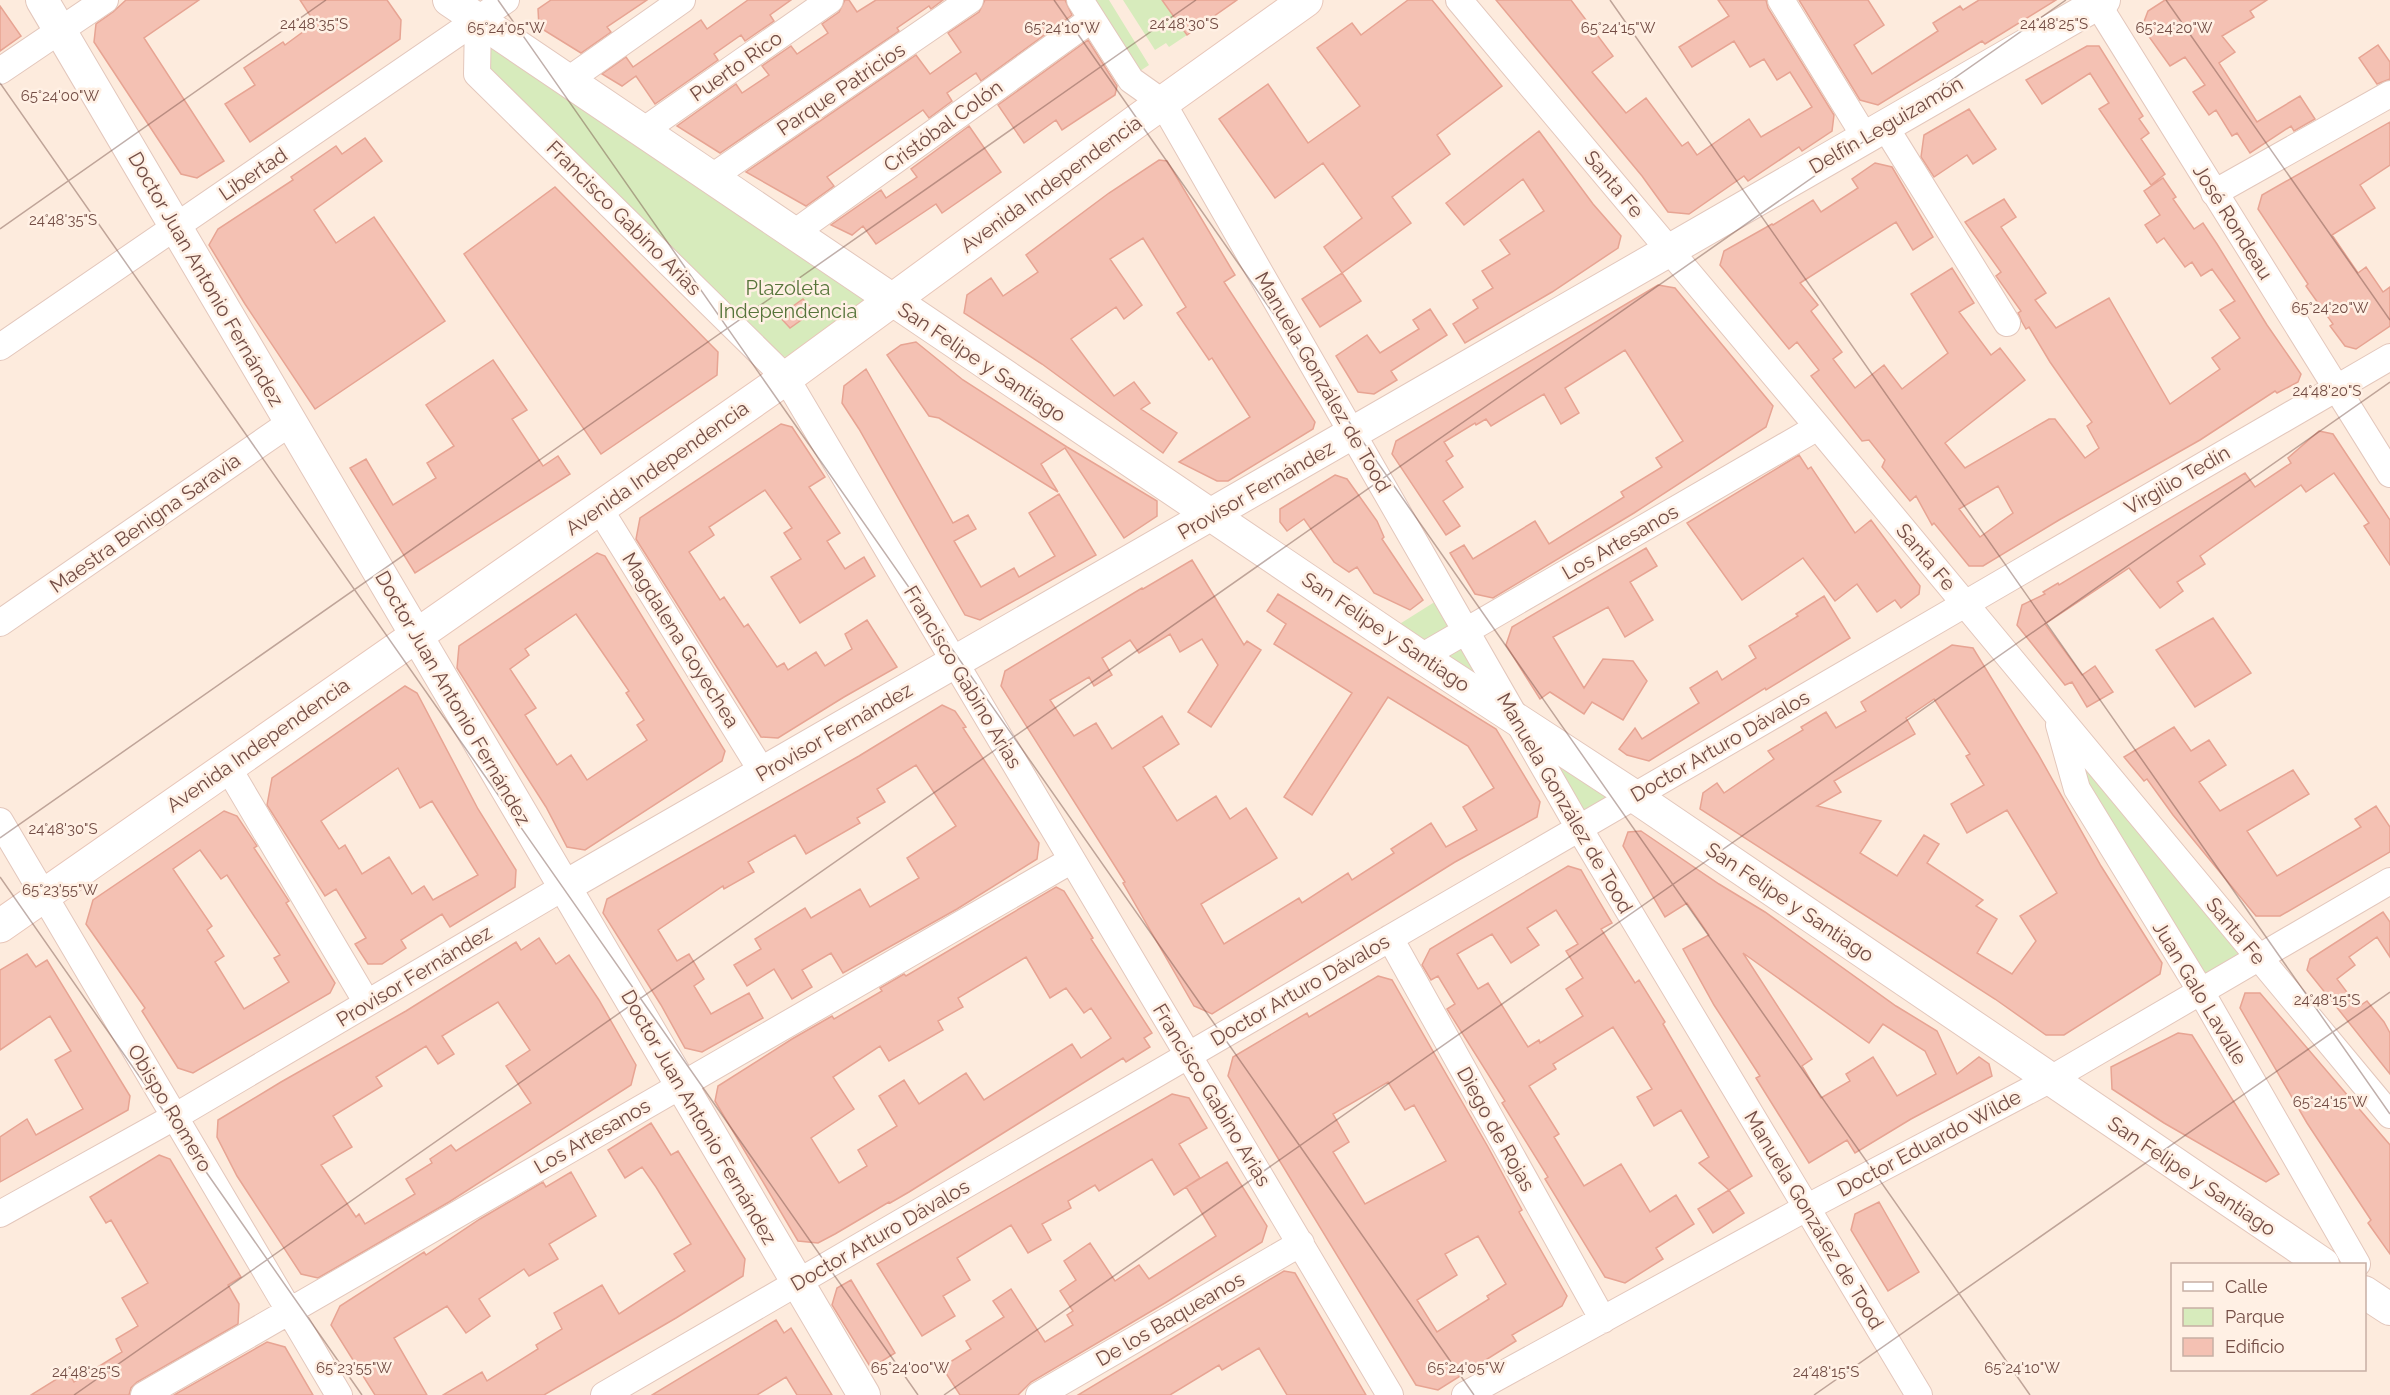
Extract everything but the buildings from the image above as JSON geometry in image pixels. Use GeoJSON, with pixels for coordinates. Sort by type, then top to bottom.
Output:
{"type":"FeatureCollection","features":[{"type":"Feature","properties":{"kind":"main road","name":"Avenida Independencia"},"geometry":{"type":"LineString","coordinates":[[0,926],[786,378],[1162,102],[1306,0]]}},
{"type":"Feature","properties":{"kind":"street","name":"Doctor Juan Antonio Fernández"},"geometry":{"type":"LineString","coordinates":[[42,0],[864,1395]]}},
{"type":"Feature","properties":{"kind":"street"},"geometry":{"type":"LineString","coordinates":[[0,71],[105,0]]}},
{"type":"Feature","properties":{"kind":"street","name":"San Felipe y Santiago"},"geometry":{"type":"LineString","coordinates":[[448,0],[1421,657],[1634,796],[2322,1263]]}},
{"type":"Feature","properties":{"kind":"street","name":"Libertad"},"geometry":{"type":"LineString","coordinates":[[0,347],[506,0]]}},
{"type":"Feature","properties":{"kind":"street"},"geometry":{"type":"LineString","coordinates":[[567,81],[682,0]]}},
{"type":"Feature","properties":{"kind":"street","name":"Puerto Rico"},"geometry":{"type":"LineString","coordinates":[[642,131],[830,0]]}},
{"type":"Feature","properties":{"kind":"street","name":"Parque Patricios"},"geometry":{"type":"LineString","coordinates":[[712,177],[970,0]]}},
{"type":"Feature","properties":{"kind":"street","name":"Santa Fe"},"geometry":{"type":"LineString","coordinates":[[1459,0],[1818,427],[2390,1115]]}},
{"type":"Feature","properties":{"kind":"street"},"geometry":{"type":"LineString","coordinates":[[1781,0],[2007,323]]}},
{"type":"Feature","properties":{"kind":"street","name":"Delfín Leguizamón"},"geometry":{"type":"LineString","coordinates":[[1669,250],[2099,1]]}},
{"type":"Feature","properties":{"kind":"street","name":"José Rondeau"},"geometry":{"type":"LineString","coordinates":[[2099,1],[2214,193],[2390,474]]}},
{"type":"Feature","properties":{"kind":"street","name":"Manuela González de Tood"},"geometry":{"type":"LineString","coordinates":[[1086,9],[1131,80],[1162,102],[1579,828],[1919,1395]]}},
{"type":"Feature","properties":{"kind":"street","name":"Cristóbal Colón"},"geometry":{"type":"LineString","coordinates":[[794,233],[1086,9]]}},
{"type":"Feature","properties":{"kind":"street","name":"Francisco Gabino Arias"},"geometry":{"type":"LineString","coordinates":[[478,20],[477,74],[786,378],[1390,1395]]}},
{"type":"Feature","properties":{"kind":"street"},"geometry":{"type":"LineString","coordinates":[[2214,193],[2390,93]]}},
{"type":"Feature","properties":{"kind":"street","name":"Provisor Fernández"},"geometry":{"type":"LineString","coordinates":[[0,1215],[176,1116],[564,887],[1669,250]]}},
{"type":"Feature","properties":{"kind":"street","name":"Virgilio Tedín"},"geometry":{"type":"LineString","coordinates":[[1965,604],[2390,357]]}},
{"type":"Feature","properties":{"kind":"street","name":"Maestra Benigna Saravia"},"geometry":{"type":"LineString","coordinates":[[0,623],[290,423]]}},
{"type":"Feature","properties":{"kind":"street","name":"Los Artesanos"},"geometry":{"type":"LineString","coordinates":[[1421,657],[1818,427]]}},
{"type":"Feature","properties":{"kind":"street","name":"Magdalena Goyechea"},"geometry":{"type":"LineString","coordinates":[[599,508],[763,773]]}},
{"type":"Feature","properties":{"kind":"street","name":"Doctor Arturo Dávalos"},"geometry":{"type":"LineString","coordinates":[[604,1395],[1965,604]]}},
{"type":"Feature","properties":{"kind":"street","name":"Juan Galo Lavalle"},"geometry":{"type":"LineString","coordinates":[[2056,716],[2077,789],[2200,990],[2356,1263]]}},
{"type":"Feature","properties":{"kind":"street"},"geometry":{"type":"LineString","coordinates":[[227,766],[367,1003]]}},
{"type":"Feature","properties":{"kind":"street","name":"Obispo Romero"},"geometry":{"type":"LineString","coordinates":[[0,821],[339,1395]]}},
{"type":"Feature","properties":{"kind":"street","name":"Los Artesanos"},"geometry":{"type":"LineString","coordinates":[[144,1395],[1072,860]]}},
{"type":"Feature","properties":{"kind":"street","name":"Doctor Eduardo Wilde"},"geometry":{"type":"LineString","coordinates":[[1465,1395],[1806,1208],[2049,1080],[2390,881]]}},
{"type":"Feature","properties":{"kind":"street","name":"Diego de Rojas"},"geometry":{"type":"LineString","coordinates":[[1389,938],[1604,1320]]}},
{"type":"Feature","properties":{"kind":"street","name":"De los Baqueanos"},"geometry":{"type":"LineString","coordinates":[[1039,1395],[1301,1243]]}},
{"type":"Feature","properties":{"kind":"green space"},"geometry":{"type":"Polygon","coordinates":[[[1084,0],[1109,0],[1149,65],[1131,77],[1084,0]]]}},
{"type":"Feature","properties":{"kind":"green space"},"geometry":{"type":"Polygon","coordinates":[[[1123,0],[1162,0],[1187,35],[1169,47],[1166,43],[1155,50],[1123,0]]]}},
{"type":"Feature","properties":{"kind":"green space","name":"Plazoleta Independencia"},"geometry":{"type":"Polygon","coordinates":[[[484,34],[865,291],[868,307],[793,358],[772,355],[486,73],[484,34]]]}},
{"type":"Feature","properties":{"kind":"green space"},"geometry":{"type":"Polygon","coordinates":[[[1441,598],[1505,707],[1390,630],[1441,598]]]}},
{"type":"Feature","properties":{"kind":"green space"},"geometry":{"type":"Polygon","coordinates":[[[2059,724],[2254,957],[2201,986],[2079,790],[2059,724]]]}},
{"type":"Feature","properties":{"kind":"green space"},"geometry":{"type":"Polygon","coordinates":[[[1524,727],[1628,796],[1579,824],[1524,727]]]}}]}
